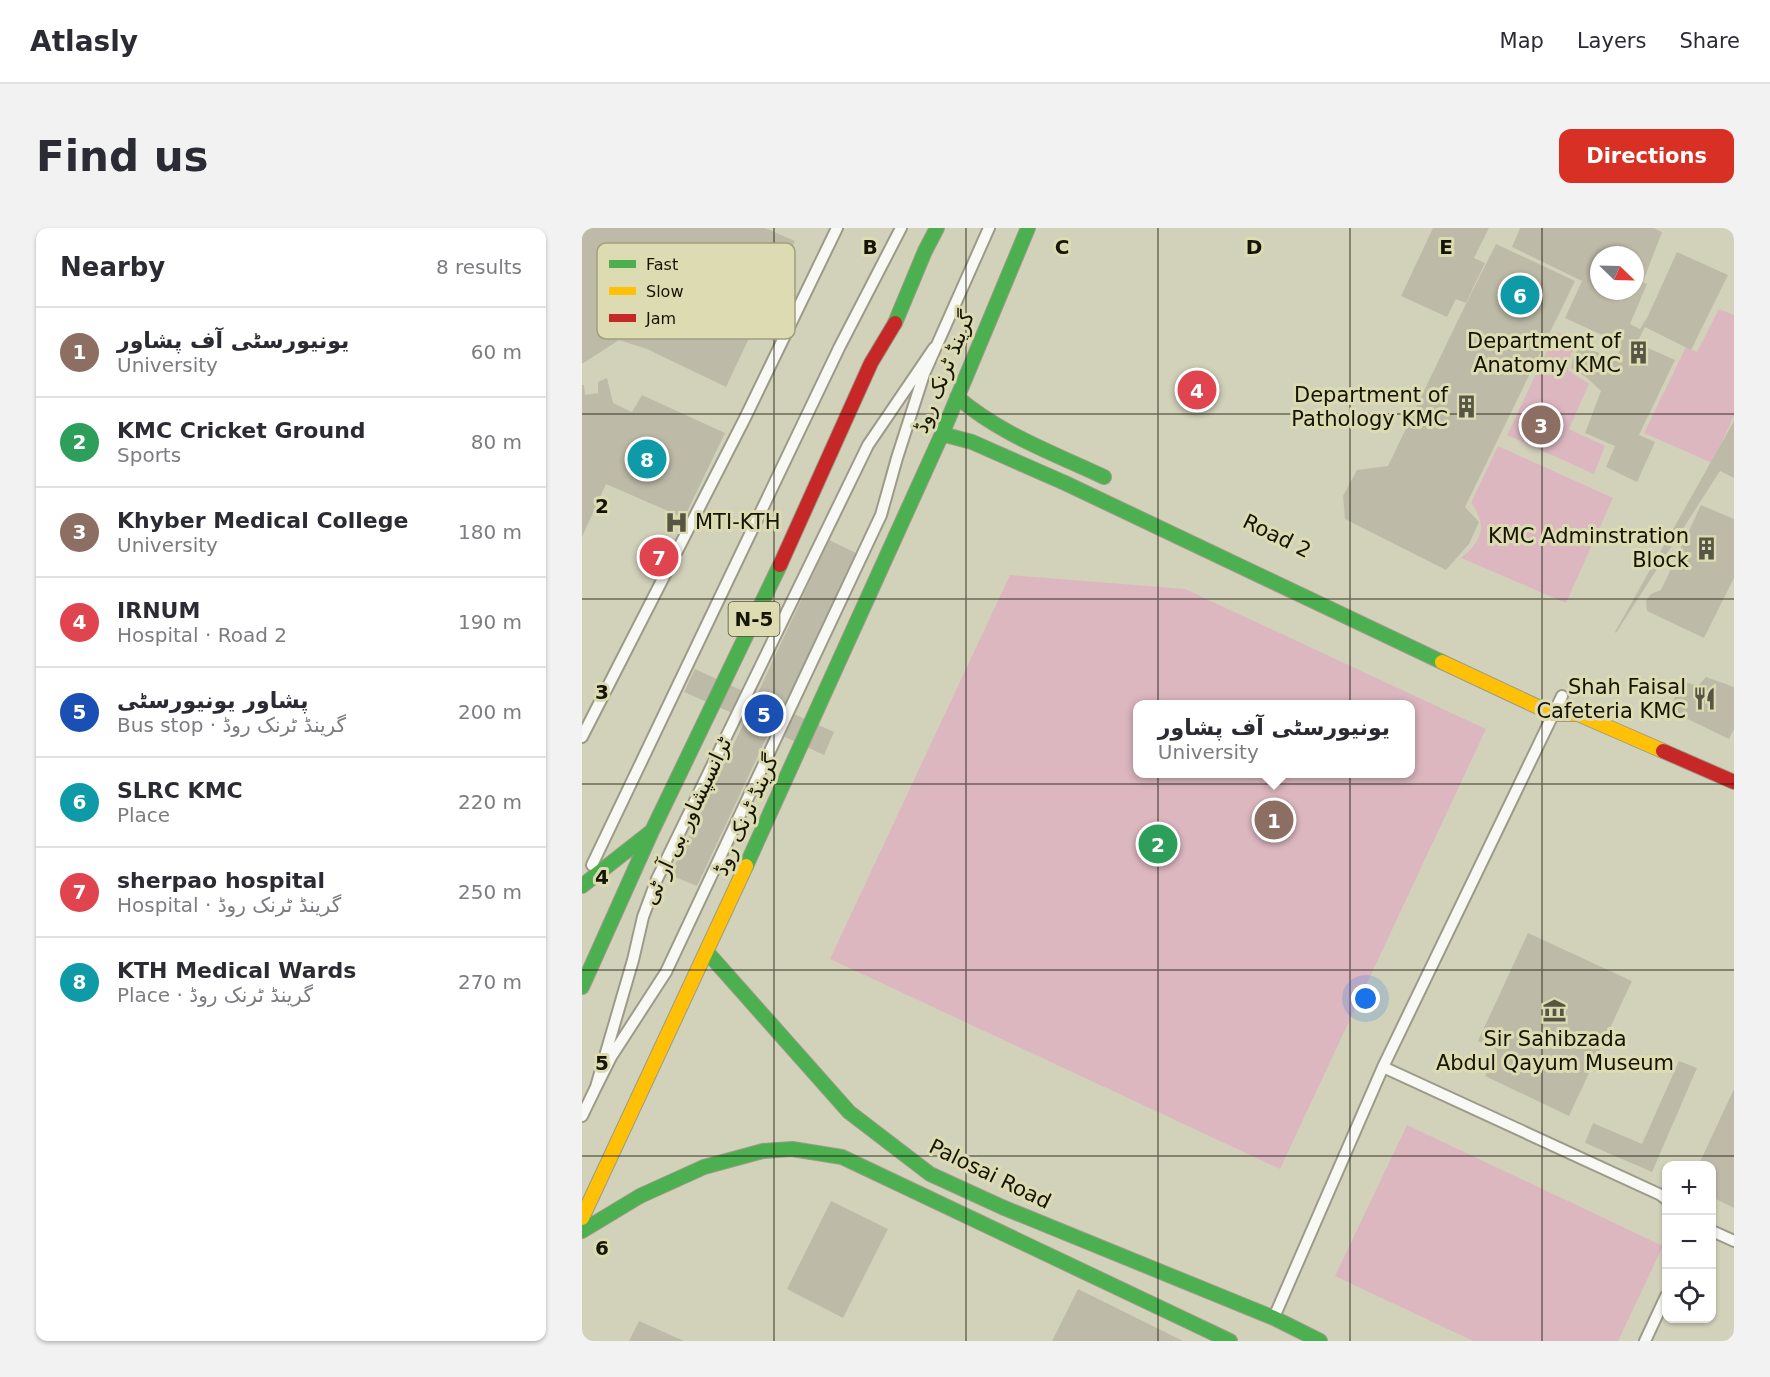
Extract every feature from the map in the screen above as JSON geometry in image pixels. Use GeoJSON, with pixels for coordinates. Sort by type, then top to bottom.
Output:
{"type":"FeatureCollection","features":[{"type":"Feature","properties":{"kind":"main road","name":"N-5"},"geometry":{"type":"LineString","coordinates":[[582,987],[652,831],[798,527],[870,363],[896,321],[937,228]]}},
{"type":"Feature","properties":{"kind":"main road","name":"گرینڈ ٹرنک روڈ"},"geometry":{"type":"LineString","coordinates":[[582,1218],[707,952],[942,434],[1028,228]]}},
{"type":"Feature","properties":{"kind":"main road"},"geometry":{"type":"LineString","coordinates":[[957,397],[969,409],[991,424],[1115,482]]}},
{"type":"Feature","properties":{"kind":"main road","name":"Road 2"},"geometry":{"type":"LineString","coordinates":[[942,434],[972,442],[1065,483],[1553,714],[1578,714]]}},
{"type":"Feature","properties":{"kind":"main road","name":"Road 2"},"geometry":{"type":"LineString","coordinates":[[1557,694],[1578,714],[1734,782]]}},
{"type":"Feature","properties":{"kind":"main road"},"geometry":{"type":"LineString","coordinates":[[582,886],[652,831]]}},
{"type":"Feature","properties":{"kind":"main road","name":"Palosai Road"},"geometry":{"type":"LineString","coordinates":[[707,952],[849,1112],[930,1174],[1002,1207],[1274,1318],[1320,1341]]}},
{"type":"Feature","properties":{"kind":"main road"},"geometry":{"type":"LineString","coordinates":[[582,1231],[640,1196],[704,1167],[763,1151],[792,1149],[842,1157],[1230,1341]]}},
{"type":"Feature","properties":{"kind":"main road"},"geometry":{"type":"LineString","coordinates":[[992,1229],[1002,1207]]}},
{"type":"Feature","properties":{"kind":"lane"},"geometry":{"type":"LineString","coordinates":[[795,315],[837,228]]}},
{"type":"Feature","properties":{"kind":"lane"},"geometry":{"type":"LineString","coordinates":[[582,886],[839,348],[901,228]]}},
{"type":"Feature","properties":{"kind":"lane","name":"ٹرانسپشاور بی آر ٹی"},"geometry":{"type":"LineString","coordinates":[[582,1116],[611,1058],[666,972],[881,515],[897,458],[934,348],[988,228]]}},
{"type":"Feature","properties":{"kind":"lane"},"geometry":{"type":"LineString","coordinates":[[582,737],[783,339]]}},
{"type":"Feature","properties":{"kind":"lane","name":"ٹرانسپشاور بی آر ٹی"},"geometry":{"type":"LineString","coordinates":[[596,1087],[633,960],[643,917],[657,879],[868,445],[934,348]]}},
{"type":"Feature","properties":{"kind":"lane"},"geometry":{"type":"LineString","coordinates":[[1274,1318],[1383,1067],[1553,714],[1557,694]]}},
{"type":"Feature","properties":{"kind":"lane"},"geometry":{"type":"LineString","coordinates":[[1383,1067],[1662,1195]]}},
{"type":"Feature","properties":{"kind":"lane"},"geometry":{"type":"LineString","coordinates":[[1716,1233],[1734,1240]]}},
{"type":"Feature","properties":{"kind":"lane"},"geometry":{"type":"LineString","coordinates":[[1646,1341],[1662,1305]]}},
{"type":"Feature","properties":{"kind":"shaded area"},"geometry":{"type":"Polygon","coordinates":[[[1719,309],[1734,315],[1734,416],[1712,463],[1644,433],[1686,347],[1697,352],[1719,309]]]}},
{"type":"Feature","properties":{"kind":"shaded area"},"geometry":{"type":"Polygon","coordinates":[[[1556,332],[1581,343],[1571,355],[1568,370],[1589,384],[1569,429],[1605,446],[1594,474],[1507,435],[1556,332]]]}},
{"type":"Feature","properties":{"kind":"shaded area"},"geometry":{"type":"Polygon","coordinates":[[[1498,446],[1613,498],[1566,603],[1461,558],[1474,545],[1480,533],[1480,519],[1471,503],[1498,446]]]}},
{"type":"Feature","properties":{"kind":"shaded area"},"geometry":{"type":"Polygon","coordinates":[[[1010,575],[1185,589],[1486,729],[1280,1169],[830,959],[1010,575]]]}},
{"type":"Feature","properties":{"kind":"shaded area"},"geometry":{"type":"Polygon","coordinates":[[[1407,1125],[1662,1246],[1618,1341],[1473,1341],[1335,1276],[1407,1125]]]}},
{"type":"Feature","properties":{"kind":"building"},"geometry":{"type":"Polygon","coordinates":[[[582,228],[765,228],[795,241],[794,243],[597,243],[597,339],[749,339],[726,387],[647,349],[619,340],[582,364],[582,228]]]}},
{"type":"Feature","properties":{"kind":"building"},"geometry":{"type":"Polygon","coordinates":[[[1433,228],[1489,228],[1474,258],[1485,263],[1466,303],[1456,299],[1447,317],[1401,296],[1433,228]]]}},
{"type":"Feature","properties":{"kind":"building","name":"Department of Anatomy KMC"},"geometry":{"type":"Polygon","coordinates":[[[1520,228],[1654,228],[1662,232],[1644,279],[1644,246],[1590,246],[1590,300],[1640,300],[1630,324],[1640,329],[1677,252],[1728,275],[1691,350],[1645,327],[1637,343],[1675,360],[1639,435],[1655,442],[1637,482],[1606,467],[1615,446],[1585,433],[1601,391],[1586,377],[1571,368],[1573,357],[1580,346],[1616,359],[1622,344],[1565,318],[1582,281],[1512,247],[1520,228]]]}},
{"type":"Feature","properties":{"kind":"building","name":"Department of Pathology KMC"},"geometry":{"type":"Polygon","coordinates":[[[1496,244],[1575,281],[1465,507],[1479,522],[1469,544],[1446,570],[1345,519],[1343,496],[1357,470],[1388,466],[1496,244]]]}},
{"type":"Feature","properties":{"kind":"building"},"geometry":{"type":"Polygon","coordinates":[[[607,378],[613,403],[632,412],[642,395],[725,433],[684,518],[606,484],[582,537],[582,385],[584,385],[585,395],[598,393],[598,382],[607,378]]]}},
{"type":"Feature","properties":{"kind":"building"},"geometry":{"type":"Polygon","coordinates":[[[1734,421],[1734,478],[1720,471],[1616,633],[1615,632],[1734,421]]]}},
{"type":"Feature","properties":{"kind":"building","name":"KMC Adminstration Block"},"geometry":{"type":"Polygon","coordinates":[[[1701,505],[1734,519],[1734,578],[1704,638],[1647,611],[1646,601],[1651,594],[1661,590],[1701,505]]]}},
{"type":"Feature","properties":{"kind":"building"},"geometry":{"type":"Polygon","coordinates":[[[829,540],[856,553],[783,709],[834,732],[824,755],[770,730],[697,886],[670,875],[746,719],[684,692],[695,669],[756,697],[829,540]]]}},
{"type":"Feature","properties":{"kind":"building","name":"Shah Faisal Cafeteria KMC"},"geometry":{"type":"Polygon","coordinates":[[[1706,677],[1734,687],[1734,729],[1729,739],[1669,710],[1682,681],[1698,686],[1706,677]]]}},
{"type":"Feature","properties":{"kind":"building","name":"Sir Sahibzada Abdul Qayum Museum"},"geometry":{"type":"Polygon","coordinates":[[[1528,933],[1632,981],[1569,1116],[1485,1076],[1497,1050],[1478,1041],[1528,933]]]}},
{"type":"Feature","properties":{"kind":"building"},"geometry":{"type":"Polygon","coordinates":[[[1679,1061],[1697,1068],[1652,1172],[1585,1143],[1593,1123],[1642,1144],[1679,1061]]]}},
{"type":"Feature","properties":{"kind":"building"},"geometry":{"type":"Polygon","coordinates":[[[1734,1089],[1734,1208],[1716,1199],[1716,1161],[1700,1161],[1734,1089]]]}},
{"type":"Feature","properties":{"kind":"building"},"geometry":{"type":"Polygon","coordinates":[[[831,1201],[888,1229],[843,1318],[787,1289],[831,1201]]]}},
{"type":"Feature","properties":{"kind":"building"},"geometry":{"type":"Polygon","coordinates":[[[1078,1289],[1183,1341],[1052,1341],[1078,1289]]]}},
{"type":"Feature","properties":{"kind":"building"},"geometry":{"type":"Polygon","coordinates":[[[639,1321],[684,1341],[629,1341],[639,1321]]]}},
{"type":"Feature","properties":{"kind":"traffic: fast"},"geometry":{"type":"LineString","coordinates":[[895,323],[937,228]]}},
{"type":"Feature","properties":{"kind":"traffic: fast"},"geometry":{"type":"LineString","coordinates":[[746,866],[942,434],[1028,228]]}},
{"type":"Feature","properties":{"kind":"traffic: fast"},"geometry":{"type":"LineString","coordinates":[[957,397],[1009,432],[1104,477]]}},
{"type":"Feature","properties":{"kind":"traffic: fast"},"geometry":{"type":"LineString","coordinates":[[942,434],[972,442],[1065,483],[1442,662]]}},
{"type":"Feature","properties":{"kind":"traffic: fast"},"geometry":{"type":"LineString","coordinates":[[582,987],[652,831],[780,565]]}},
{"type":"Feature","properties":{"kind":"traffic: fast"},"geometry":{"type":"LineString","coordinates":[[582,886],[652,831]]}},
{"type":"Feature","properties":{"kind":"traffic: fast"},"geometry":{"type":"LineString","coordinates":[[707,952],[849,1112],[930,1174],[1002,1207],[1274,1318],[1320,1341]]}},
{"type":"Feature","properties":{"kind":"traffic: fast"},"geometry":{"type":"LineString","coordinates":[[582,1231],[640,1196],[704,1167],[763,1151],[792,1149],[842,1157],[1230,1341]]}},
{"type":"Feature","properties":{"kind":"traffic: slow"},"geometry":{"type":"LineString","coordinates":[[1442,662],[1553,714],[1578,714],[1663,751]]}},
{"type":"Feature","properties":{"kind":"traffic: slow"},"geometry":{"type":"LineString","coordinates":[[582,1218],[746,866]]}},
{"type":"Feature","properties":{"kind":"traffic: jam"},"geometry":{"type":"LineString","coordinates":[[780,565],[871,363],[895,323]]}},
{"type":"Feature","properties":{"kind":"traffic: jam"},"geometry":{"type":"LineString","coordinates":[[1663,751],[1734,782]]}},
{"type":"Feature","properties":{"kind":"place","name":"SLRC KMC"},"geometry":{"type":"Point","coordinates":[1520,295]}},
{"type":"Feature","properties":{"kind":"place","name":"Department of Anatomy KMC"},"geometry":{"type":"Point","coordinates":[1639,353]}},
{"type":"Feature","properties":{"kind":"place","name":"IRNUM"},"geometry":{"type":"Point","coordinates":[1197,390]}},
{"type":"Feature","properties":{"kind":"place","name":"Department of Pathology KMC"},"geometry":{"type":"Point","coordinates":[1466,407]}},
{"type":"Feature","properties":{"kind":"place","name":"Khyber Medical College"},"geometry":{"type":"Point","coordinates":[1541,425]}},
{"type":"Feature","properties":{"kind":"place","name":"KTH Medical Wards"},"geometry":{"type":"Point","coordinates":[647,459]}},
{"type":"Feature","properties":{"kind":"place","name":"MTI-KTH"},"geometry":{"type":"Point","coordinates":[677,522]}},
{"type":"Feature","properties":{"kind":"place","name":"KMC Adminstration Block"},"geometry":{"type":"Point","coordinates":[1707,548]}},
{"type":"Feature","properties":{"kind":"place","name":"sherpao hospital"},"geometry":{"type":"Point","coordinates":[659,557]}},
{"type":"Feature","properties":{"kind":"place","name":"Shah Faisal Cafeteria KMC"},"geometry":{"type":"Point","coordinates":[1704,699]}},
{"type":"Feature","properties":{"kind":"place","name":"پشاور یونیورسٹی"},"geometry":{"type":"Point","coordinates":[764,714]}},
{"type":"Feature","properties":{"kind":"place","name":"یونیورسٹی آف پشاور"},"geometry":{"type":"Point","coordinates":[1274,820]}},
{"type":"Feature","properties":{"kind":"place","name":"KMC Cricket Ground"},"geometry":{"type":"Point","coordinates":[1158,844]}},
{"type":"Feature","properties":{"kind":"place","name":"Sir Sahibzada Abdul Qayum Museum"},"geometry":{"type":"Point","coordinates":[1555,1011]}}]}
